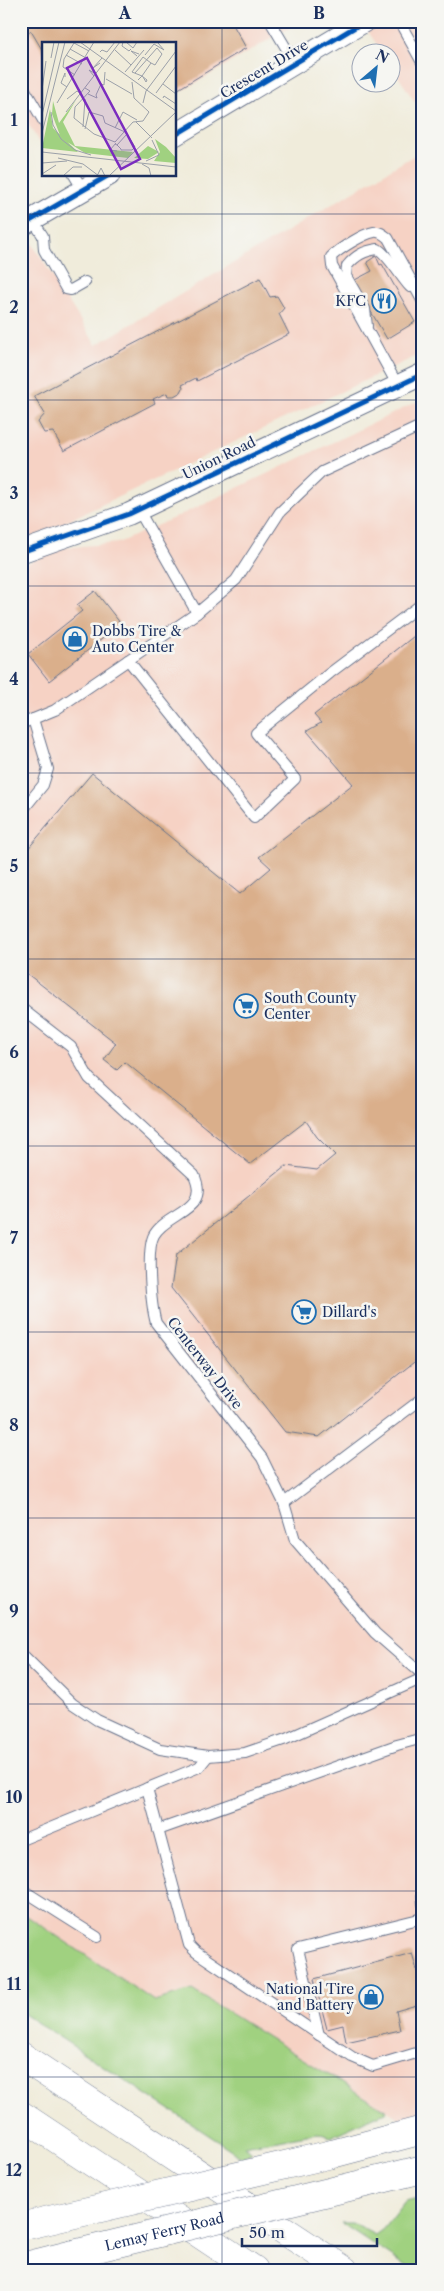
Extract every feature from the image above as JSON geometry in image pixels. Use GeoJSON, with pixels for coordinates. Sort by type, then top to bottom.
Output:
{"type":"FeatureCollection","features":[{"type":"Feature","properties":{"kind":"main road"},"geometry":{"type":"LineString","coordinates":[[21,2056],[344,2270]]}},
{"type":"Feature","properties":{"kind":"main road"},"geometry":{"type":"LineString","coordinates":[[21,2115],[254,2270]]}},
{"type":"Feature","properties":{"kind":"main road"},"geometry":{"type":"LineString","coordinates":[[24,2226],[332,2154],[423,2130]]}},
{"type":"Feature","properties":{"kind":"main road","name":"Lemay Ferry Road"},"geometry":{"type":"LineString","coordinates":[[21,2267],[68,2262],[423,2169]]}},
{"type":"Feature","properties":{"kind":"street","name":"Crescent Drive"},"geometry":{"type":"LineString","coordinates":[[176,134],[365,21]]}},
{"type":"Feature","properties":{"kind":"street"},"geometry":{"type":"LineString","coordinates":[[27,223],[78,183],[105,176]]}},
{"type":"Feature","properties":{"kind":"street","name":"Union Road"},"geometry":{"type":"LineString","coordinates":[[21,552],[138,509],[423,374]]}},
{"type":"Feature","properties":{"kind":"lane"},"geometry":{"type":"LineString","coordinates":[[270,21],[295,63]]}},
{"type":"Feature","properties":{"kind":"lane"},"geometry":{"type":"LineString","coordinates":[[399,21],[423,64]]}},
{"type":"Feature","properties":{"kind":"lane"},"geometry":{"type":"LineString","coordinates":[[21,84],[42,119]]}},
{"type":"Feature","properties":{"kind":"lane"},"geometry":{"type":"LineString","coordinates":[[27,223],[43,236],[44,250],[66,289],[71,290],[85,282]]}},
{"type":"Feature","properties":{"kind":"lane"},"geometry":{"type":"LineString","coordinates":[[398,386],[332,266],[331,256],[337,250],[373,232],[382,233],[388,238],[423,301]]}},
{"type":"Feature","properties":{"kind":"lane"},"geometry":{"type":"LineString","coordinates":[[368,333],[365,310],[346,276],[346,266],[365,251],[378,248],[385,253],[395,270],[423,301]]}},
{"type":"Feature","properties":{"kind":"lane"},"geometry":{"type":"LineString","coordinates":[[21,724],[55,710],[197,613],[236,580],[280,512],[322,472],[423,426]]}},
{"type":"Feature","properties":{"kind":"lane"},"geometry":{"type":"LineString","coordinates":[[138,509],[197,613]]}},
{"type":"Feature","properties":{"kind":"lane"},"geometry":{"type":"LineString","coordinates":[[128,660],[254,818],[295,779],[256,733],[330,673],[423,603]]}},
{"type":"Feature","properties":{"kind":"lane"},"geometry":{"type":"LineString","coordinates":[[21,812],[43,784],[48,769],[33,719]]}},
{"type":"Feature","properties":{"kind":"lane","name":"Centerway Drive"},"geometry":{"type":"LineString","coordinates":[[21,1008],[71,1047],[89,1078],[194,1175],[200,1187],[198,1196],[184,1211],[154,1234],[151,1246],[151,1306],[156,1323],[262,1458],[284,1503],[295,1540],[375,1633],[423,1676]]}},
{"type":"Feature","properties":{"kind":"lane"},"geometry":{"type":"LineString","coordinates":[[284,1503],[423,1398]]}},
{"type":"Feature","properties":{"kind":"lane"},"geometry":{"type":"LineString","coordinates":[[21,1653],[73,1704],[97,1720],[160,1749],[208,1756],[245,1753],[286,1739],[423,1676]]}},
{"type":"Feature","properties":{"kind":"lane"},"geometry":{"type":"LineString","coordinates":[[158,1830],[397,1745],[423,1738]]}},
{"type":"Feature","properties":{"kind":"lane"},"geometry":{"type":"LineString","coordinates":[[21,1840],[199,1766],[208,1756]]}},
{"type":"Feature","properties":{"kind":"lane"},"geometry":{"type":"LineString","coordinates":[[147,1788],[189,1945],[204,1959],[352,2058],[373,2066],[423,2051]]}},
{"type":"Feature","properties":{"kind":"lane"},"geometry":{"type":"LineString","coordinates":[[423,1858],[421,1866],[423,1904]]}},
{"type":"Feature","properties":{"kind":"lane"},"geometry":{"type":"LineString","coordinates":[[21,1889],[97,1937]]}},
{"type":"Feature","properties":{"kind":"lane"},"geometry":{"type":"LineString","coordinates":[[319,2035],[298,1949],[423,1918]]}},
{"type":"Feature","properties":{"kind":"shaded area"},"geometry":{"type":"Polygon","coordinates":[[[21,21],[301,21],[176,94],[176,42],[42,42],[42,148],[21,112],[21,21]]]}},
{"type":"Feature","properties":{"kind":"shaded area"},"geometry":{"type":"Polygon","coordinates":[[[382,21],[423,21],[423,114],[402,82],[402,42],[375,42],[367,30],[382,21]]]}},
{"type":"Feature","properties":{"kind":"shaded area"},"geometry":{"type":"Polygon","coordinates":[[[423,150],[423,353],[25,541],[21,536],[21,237],[26,234],[96,345],[423,150]]]}},
{"type":"Feature","properties":{"kind":"shaded area"},"geometry":{"type":"Polygon","coordinates":[[[423,399],[423,2119],[407,2123],[192,1990],[154,2001],[21,1912],[21,566],[61,548],[118,543],[423,399]]]}},
{"type":"Feature","properties":{"kind":"green space"},"geometry":{"type":"Polygon","coordinates":[[[21,1912],[154,2001],[192,1990],[387,2111],[330,2137],[318,2133],[244,2146],[252,2153],[242,2157],[21,2012],[21,1912]]]}},
{"type":"Feature","properties":{"kind":"green space"},"geometry":{"type":"Polygon","coordinates":[[[423,2197],[423,2270],[412,2270],[341,2223],[352,2223],[375,2235],[383,2229],[405,2201],[423,2197]]]}},
{"type":"Feature","properties":{"kind":"building"},"geometry":{"type":"Polygon","coordinates":[[[21,21],[231,21],[246,48],[176,90],[176,42],[42,42],[42,50],[31,31],[21,38],[21,21]]]}},
{"type":"Feature","properties":{"kind":"building","name":"KFC"},"geometry":{"type":"Polygon","coordinates":[[[376,256],[415,322],[387,339],[353,281],[372,271],[367,262],[376,256]]]}},
{"type":"Feature","properties":{"kind":"building"},"geometry":{"type":"Polygon","coordinates":[[[260,278],[270,297],[277,296],[284,308],[279,314],[289,334],[197,381],[196,378],[182,385],[181,392],[174,396],[168,396],[167,393],[153,399],[155,403],[64,451],[53,432],[44,433],[38,422],[45,414],[34,396],[260,278]]]}},
{"type":"Feature","properties":{"kind":"building","name":"Dobbs Tire & Auto Center"},"geometry":{"type":"Polygon","coordinates":[[[95,591],[121,624],[49,681],[28,654],[82,611],[77,605],[95,591]]]}},
{"type":"Feature","properties":{"kind":"building","name":"South County Center"},"geometry":{"type":"Polygon","coordinates":[[[423,629],[423,1355],[319,1437],[285,1432],[171,1288],[176,1255],[286,1166],[317,1170],[335,1155],[317,1137],[306,1121],[250,1164],[125,1062],[117,1070],[104,1060],[116,1043],[21,969],[21,857],[92,773],[240,894],[271,868],[259,857],[353,784],[307,731],[321,723],[314,715],[423,629]]]}},
{"type":"Feature","properties":{"kind":"building","name":"National Tire and Battery"},"geometry":{"type":"Polygon","coordinates":[[[412,1953],[423,1991],[423,2003],[396,2011],[400,2030],[346,2042],[343,2025],[327,2029],[314,1979],[412,1953]]]}},
{"type":"Feature","properties":{"kind":"cycle path"},"geometry":{"type":"LineString","coordinates":[[176,134],[365,21]]}},
{"type":"Feature","properties":{"kind":"cycle path"},"geometry":{"type":"LineString","coordinates":[[21,226],[107,176]]}},
{"type":"Feature","properties":{"kind":"cycle path"},"geometry":{"type":"LineString","coordinates":[[21,552],[129,514],[423,374]]}},
{"type":"Feature","properties":{"kind":"place","name":"KFC"},"geometry":{"type":"Point","coordinates":[384,301]}},
{"type":"Feature","properties":{"kind":"place","name":"Dobbs Tire & Auto Center"},"geometry":{"type":"Point","coordinates":[75,639]}},
{"type":"Feature","properties":{"kind":"place","name":"South County Center"},"geometry":{"type":"Point","coordinates":[246,1006]}},
{"type":"Feature","properties":{"kind":"place","name":"Dillard's"},"geometry":{"type":"Point","coordinates":[304,1312]}},
{"type":"Feature","properties":{"kind":"place","name":"National Tire and Battery"},"geometry":{"type":"Point","coordinates":[371,1997]}}]}
